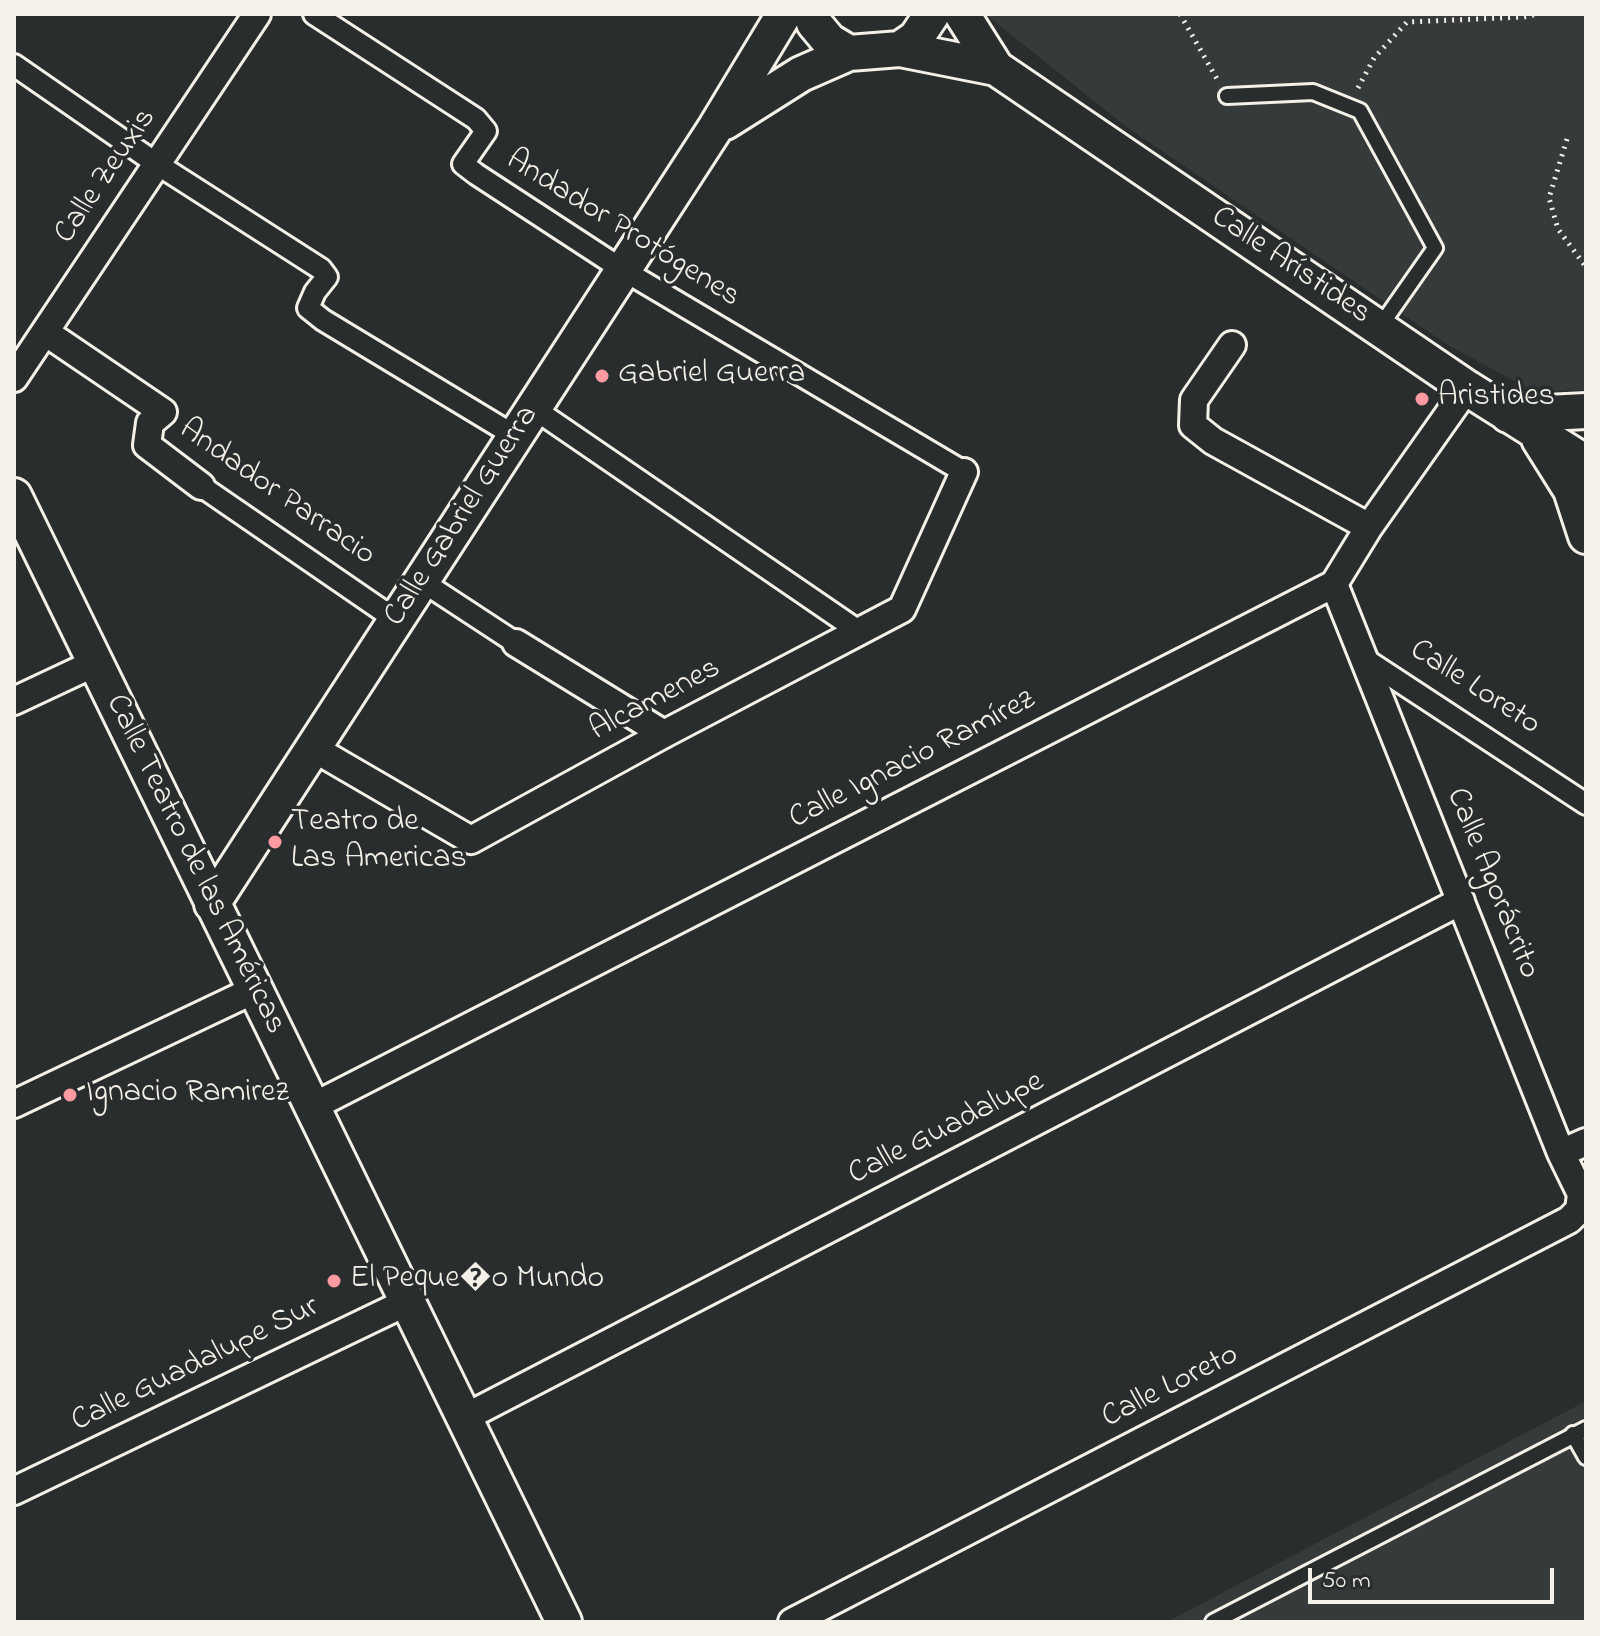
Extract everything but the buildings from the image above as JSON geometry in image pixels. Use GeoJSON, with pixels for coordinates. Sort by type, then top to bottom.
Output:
{"type":"FeatureCollection","features":[{"type":"Feature","properties":{"kind":"street","name":"Calle Zeuxis"},"geometry":{"type":"LineString","coordinates":[[14,378],[257,14]]}},
{"type":"Feature","properties":{"kind":"street","name":"Andador Protógenes"},"geometry":{"type":"LineString","coordinates":[[314,14],[476,119],[486,131],[463,164],[623,270],[964,472]]}},
{"type":"Feature","properties":{"kind":"street","name":"Calle Gabriel Guerra"},"geometry":{"type":"LineString","coordinates":[[212,904],[714,130],[784,14]]}},
{"type":"Feature","properties":{"kind":"street"},"geometry":{"type":"LineString","coordinates":[[811,14],[814,23],[829,41],[849,53]]}},
{"type":"Feature","properties":{"kind":"street"},"geometry":{"type":"LineString","coordinates":[[900,49],[916,38],[932,14]]}},
{"type":"Feature","properties":{"kind":"street","name":"Calle Arístides"},"geometry":{"type":"LineString","coordinates":[[962,14],[996,68]]}},
{"type":"Feature","properties":{"kind":"street","name":"Calle Gabriel Guerra"},"geometry":{"type":"LineString","coordinates":[[714,130],[801,74],[849,53],[900,49]]}},
{"type":"Feature","properties":{"kind":"street","name":"Calle Arístides"},"geometry":{"type":"LineString","coordinates":[[900,49],[996,68],[1467,388],[1586,463]]}},
{"type":"Feature","properties":{"kind":"street"},"geometry":{"type":"LineString","coordinates":[[14,65],[157,164],[321,269],[327,277],[308,308],[316,314],[524,422],[860,632]]}},
{"type":"Feature","properties":{"kind":"street","name":"Andador Parracio"},"geometry":{"type":"LineString","coordinates":[[45,332],[163,412],[150,423],[147,445],[201,486],[396,620]]}},
{"type":"Feature","properties":{"kind":"street"},"geometry":{"type":"LineString","coordinates":[[1232,345],[1194,400],[1193,425],[1213,441],[1369,527]]}},
{"type":"Feature","properties":{"kind":"street"},"geometry":{"type":"LineString","coordinates":[[1334,584],[1369,527],[1467,388]]}},
{"type":"Feature","properties":{"kind":"street"},"geometry":{"type":"LineString","coordinates":[[1586,411],[1521,424],[1571,490],[1586,536]]}},
{"type":"Feature","properties":{"kind":"street","name":"Alcamenes"},"geometry":{"type":"LineString","coordinates":[[313,748],[471,840],[902,609],[964,472]]}},
{"type":"Feature","properties":{"kind":"street","name":"Calle Teatro de las Américas"},"geometry":{"type":"LineString","coordinates":[[14,496],[564,1622]]}},
{"type":"Feature","properties":{"kind":"street"},"geometry":{"type":"LineString","coordinates":[[423,582],[664,734]]}},
{"type":"Feature","properties":{"kind":"street","name":"Calle Agorácrito"},"geometry":{"type":"LineString","coordinates":[[1334,584],[1561,1153],[1581,1194],[1579,1210]]}},
{"type":"Feature","properties":{"kind":"street","name":"Calle Ignacio Ramírez"},"geometry":{"type":"LineString","coordinates":[[312,1107],[1334,584]]}},
{"type":"Feature","properties":{"kind":"street","name":"Calle Loreto"},"geometry":{"type":"LineString","coordinates":[[1365,659],[1586,804]]}},
{"type":"Feature","properties":{"kind":"street"},"geometry":{"type":"LineString","coordinates":[[14,701],[95,663]]}},
{"type":"Feature","properties":{"kind":"street","name":"Calle Guadalupe"},"geometry":{"type":"LineString","coordinates":[[464,1418],[1461,901]]}},
{"type":"Feature","properties":{"kind":"street"},"geometry":{"type":"LineString","coordinates":[[14,1104],[254,990]]}},
{"type":"Feature","properties":{"kind":"street"},"geometry":{"type":"LineString","coordinates":[[1561,1153],[1586,1142]]}},
{"type":"Feature","properties":{"kind":"street","name":"Calle Loreto"},"geometry":{"type":"LineString","coordinates":[[792,1622],[1569,1220],[1579,1210]]}},
{"type":"Feature","properties":{"kind":"street","name":"Calle Guadalupe Sur"},"geometry":{"type":"LineString","coordinates":[[14,1491],[407,1302]]}},
{"type":"Feature","properties":{"kind":"lane"},"geometry":{"type":"LineString","coordinates":[[1227,96],[1313,92],[1360,111],[1435,248],[1379,328]]}},
{"type":"Feature","properties":{"kind":"lane"},"geometry":{"type":"LineString","coordinates":[[1213,1622],[1580,1432],[1586,1457]]}},
{"type":"Feature","properties":{"kind":"path"},"geometry":{"type":"LineString","coordinates":[[1180,14],[1227,96]]}},
{"type":"Feature","properties":{"kind":"path"},"geometry":{"type":"LineString","coordinates":[[1348,106],[1374,58],[1407,22],[1538,14]]}},
{"type":"Feature","properties":{"kind":"path"},"geometry":{"type":"LineString","coordinates":[[1567,139],[1549,198],[1558,229],[1586,267]]}},
{"type":"Feature","properties":{"kind":"shaded area"},"geometry":{"type":"Polygon","coordinates":[[[985,14],[1586,14],[1586,390],[1527,388],[1448,345],[1128,128],[985,14]]]}},
{"type":"Feature","properties":{"kind":"shaded area"},"geometry":{"type":"Polygon","coordinates":[[[1586,1401],[1586,1622],[1167,1622],[1586,1401]]]}},
{"type":"Feature","properties":{"kind":"place","name":"Gabriel Guerra"},"geometry":{"type":"Point","coordinates":[602,376]}},
{"type":"Feature","properties":{"kind":"place","name":"Aristides"},"geometry":{"type":"Point","coordinates":[1422,399]}},
{"type":"Feature","properties":{"kind":"place","name":"Teatro de Las Americas"},"geometry":{"type":"Point","coordinates":[275,842]}},
{"type":"Feature","properties":{"kind":"place","name":"Ignacio Ramirez"},"geometry":{"type":"Point","coordinates":[70,1095]}},
{"type":"Feature","properties":{"kind":"place","name":"El Peque�o Mundo"},"geometry":{"type":"Point","coordinates":[334,1281]}}]}
